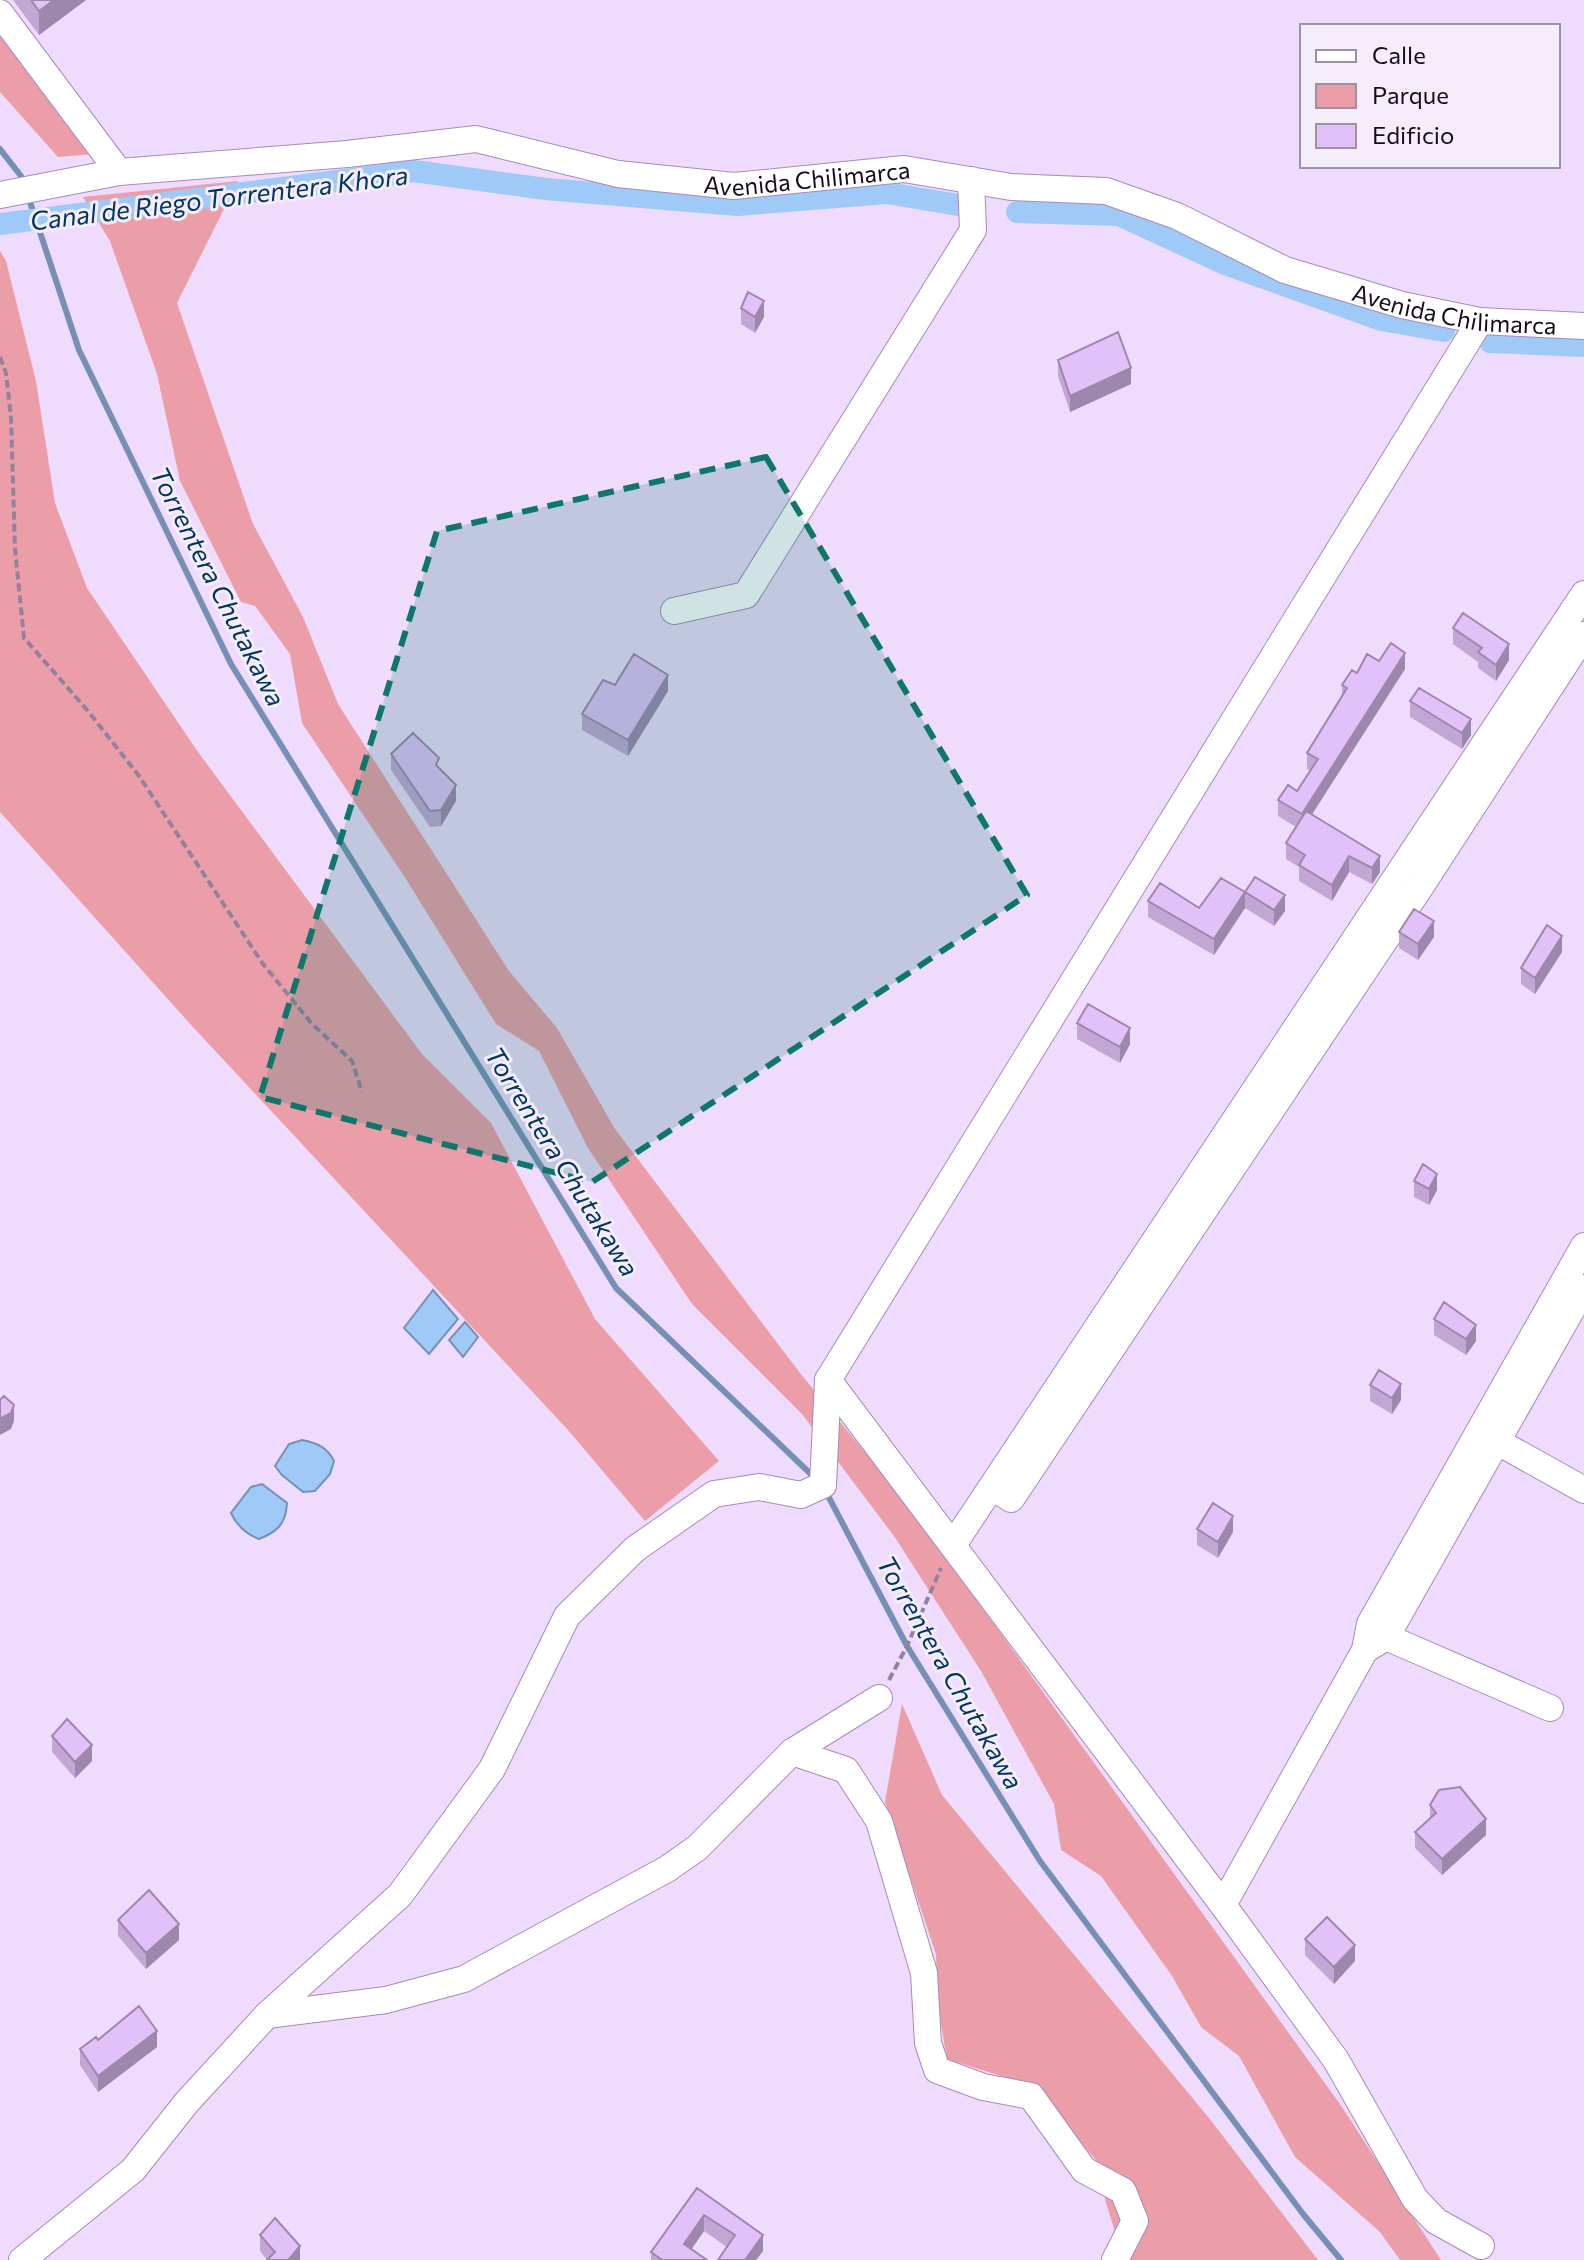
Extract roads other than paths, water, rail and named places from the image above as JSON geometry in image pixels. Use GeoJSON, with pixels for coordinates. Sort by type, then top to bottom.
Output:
{"type":"FeatureCollection","features":[{"type":"Feature","properties":{"kind":"street"},"geometry":{"type":"LineString","coordinates":[[0,13],[119,172]]}},
{"type":"Feature","properties":{"kind":"street","name":"Avenida Chilimarca"},"geometry":{"type":"LineString","coordinates":[[6,193],[119,172],[347,154],[476,139],[618,174],[734,186],[904,169],[1011,187],[1106,191],[1177,216],[1285,270],[1402,305],[1480,321],[1584,326]]}},
{"type":"Feature","properties":{"kind":"street"},"geometry":{"type":"LineString","coordinates":[[674,611],[746,595],[973,230],[971,180]]}},
{"type":"Feature","properties":{"kind":"street"},"geometry":{"type":"LineString","coordinates":[[22,2260],[133,2170],[187,2102],[267,2015],[400,1895],[492,1769],[567,1616],[635,1549],[714,1494],[759,1487],[801,1495],[823,1485],[828,1380],[1480,321]]}},
{"type":"Feature","properties":{"kind":"street"},"geometry":{"type":"LineString","coordinates":[[953,1545],[1584,594]]}},
{"type":"Feature","properties":{"kind":"street"},"geometry":{"type":"LineString","coordinates":[[992,1487],[1011,1499],[1421,886],[1584,635]]}},
{"type":"Feature","properties":{"kind":"street"},"geometry":{"type":"LineString","coordinates":[[1376,1643],[1370,1624],[1584,1246]]}},
{"type":"Feature","properties":{"kind":"street"},"geometry":{"type":"LineString","coordinates":[[1223,1905],[1498,1442],[1584,1288]]}},
{"type":"Feature","properties":{"kind":"street"},"geometry":{"type":"LineString","coordinates":[[828,1380],[1336,2060],[1415,2199],[1436,2221],[1481,2246]]}},
{"type":"Feature","properties":{"kind":"street"},"geometry":{"type":"LineString","coordinates":[[1498,1442],[1584,1490]]}},
{"type":"Feature","properties":{"kind":"street"},"geometry":{"type":"LineString","coordinates":[[1376,1643],[1550,1708]]}},
{"type":"Feature","properties":{"kind":"street"},"geometry":{"type":"LineString","coordinates":[[267,2015],[386,2000],[464,1979],[667,1869],[697,1848],[792,1752],[879,1698]]}},
{"type":"Feature","properties":{"kind":"street"},"geometry":{"type":"LineString","coordinates":[[792,1752],[846,1770],[879,1821],[924,1973],[928,2043],[937,2070],[983,2087],[1031,2096],[1084,2170],[1123,2191],[1135,2221],[1115,2260]]}},
{"type":"Feature","properties":{"kind":"water"},"geometry":{"type":"Polygon","coordinates":[[[433,1290],[458,1319],[429,1354],[404,1328],[433,1290]]]}},
{"type":"Feature","properties":{"kind":"water"},"geometry":{"type":"Polygon","coordinates":[[[465,1322],[478,1337],[463,1357],[449,1340],[465,1322]]]}},
{"type":"Feature","properties":{"kind":"water"},"geometry":{"type":"Polygon","coordinates":[[[302,1440],[321,1446],[334,1461],[330,1474],[315,1491],[303,1492],[275,1466],[289,1444],[302,1440]]]}},
{"type":"Feature","properties":{"kind":"water"},"geometry":{"type":"Polygon","coordinates":[[[262,1484],[287,1503],[279,1526],[259,1539],[242,1529],[231,1513],[251,1487],[262,1484]]]}},
{"type":"Feature","properties":{"kind":"waterway","name":"Torrentera Chutakawa"},"geometry":{"type":"LineString","coordinates":[[0,149],[21,176],[24,185]]}},
{"type":"Feature","properties":{"kind":"waterway","name":"Canal de Riego Torrentera Khora"},"geometry":{"type":"LineString","coordinates":[[0,224],[414,171],[546,189],[738,205],[887,193],[964,206]]}},
{"type":"Feature","properties":{"kind":"waterway","name":"Torrentera Chutakawa"},"geometry":{"type":"LineString","coordinates":[[28,196],[79,350],[231,664],[616,1288],[816,1479]]}},
{"type":"Feature","properties":{"kind":"waterway","name":"Canal de Riego Torrentera Khora"},"geometry":{"type":"LineString","coordinates":[[1017,212],[1119,215],[1225,264],[1381,320],[1444,331]]}},
{"type":"Feature","properties":{"kind":"waterway","name":"Canal de Riego Torrentera Khora"},"geometry":{"type":"LineString","coordinates":[[1490,342],[1584,346]]}},
{"type":"Feature","properties":{"kind":"waterway","name":"Torrentera Chutakawa"},"geometry":{"type":"LineString","coordinates":[[825,1490],[907,1646],[1040,1861],[1303,2214],[1341,2260]]}}]}
